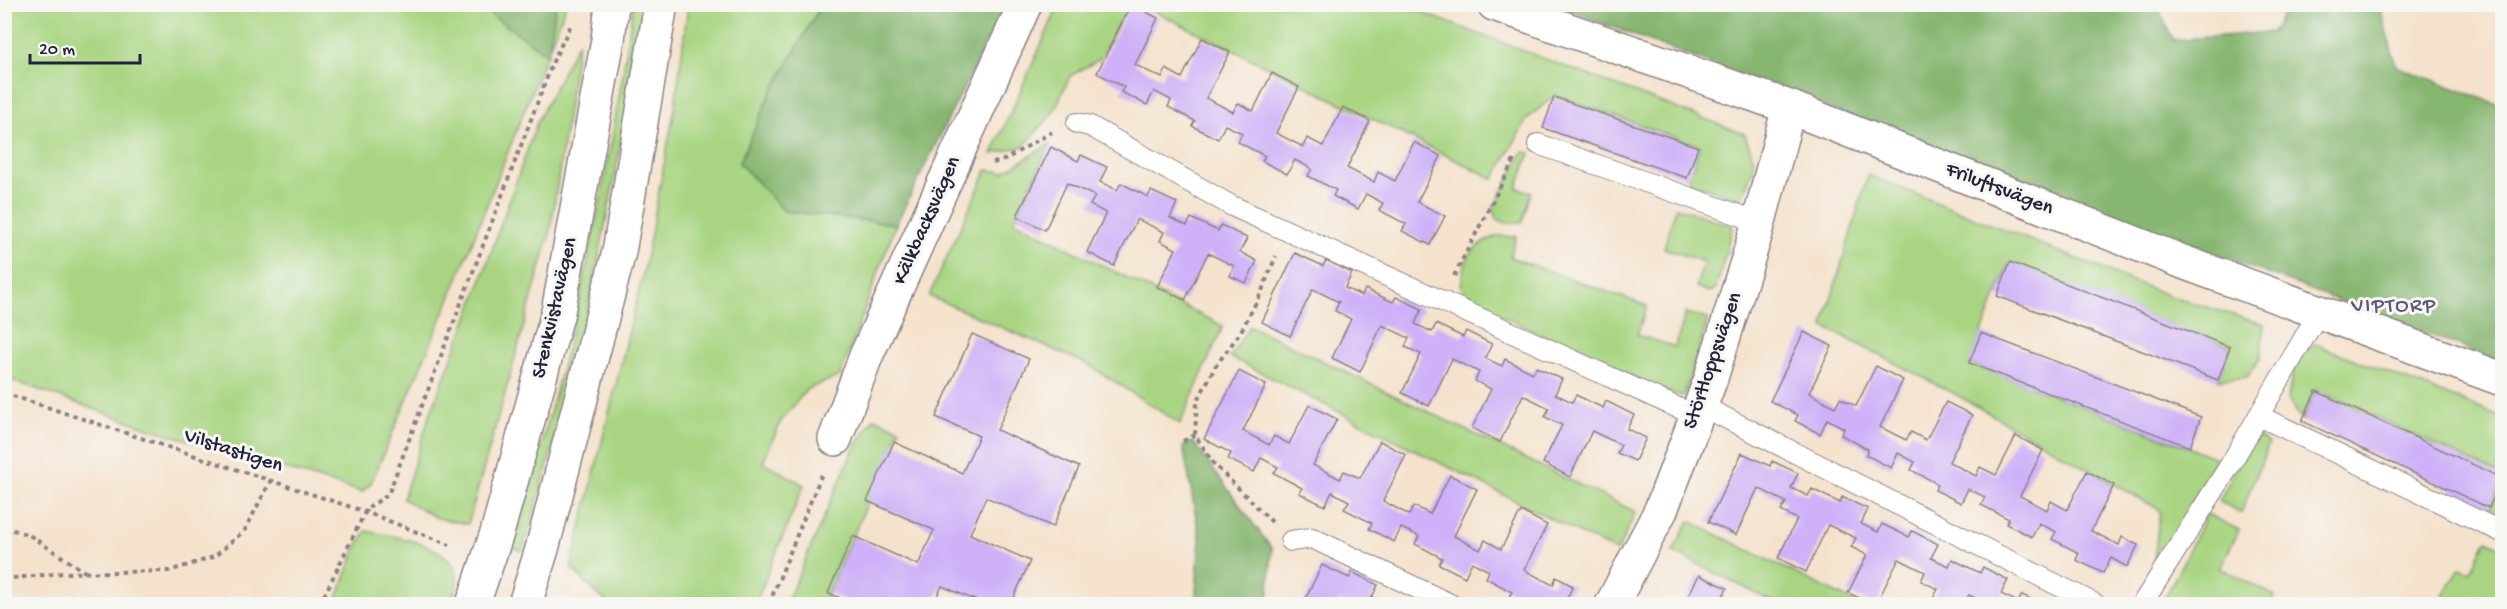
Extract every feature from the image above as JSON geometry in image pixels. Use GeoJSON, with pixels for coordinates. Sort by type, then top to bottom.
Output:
{"type":"FeatureCollection","features":[{"type":"Feature","properties":{"kind":"street","name":"Stenkvistavägen"},"geometry":{"type":"LineString","coordinates":[[473,604],[497,533],[558,312],[606,52],[612,4]]}},
{"type":"Feature","properties":{"kind":"street"},"geometry":{"type":"LineString","coordinates":[[525,604],[542,549],[619,252],[661,4]]}},
{"type":"Feature","properties":{"kind":"street","name":"Kälkbacksvägen"},"geometry":{"type":"LineString","coordinates":[[835,439],[866,356],[1025,4]]}},
{"type":"Feature","properties":{"kind":"street","name":"Friluftsvägen"},"geometry":{"type":"LineString","coordinates":[[1494,4],[1789,107],[2183,262],[2502,379]]}},
{"type":"Feature","properties":{"kind":"street","name":"Störtloppsvägen"},"geometry":{"type":"LineString","coordinates":[[1612,604],[1661,510],[1698,411],[1759,222],[1789,107]]}},
{"type":"Feature","properties":{"kind":"lane"},"geometry":{"type":"LineString","coordinates":[[1077,123],[1090,126],[1205,193],[1698,411],[2095,604]]}},
{"type":"Feature","properties":{"kind":"lane"},"geometry":{"type":"LineString","coordinates":[[1538,144],[1759,222]]}},
{"type":"Feature","properties":{"kind":"lane"},"geometry":{"type":"LineString","coordinates":[[2142,604],[2259,416],[2319,312]]}},
{"type":"Feature","properties":{"kind":"lane"},"geometry":{"type":"LineString","coordinates":[[2259,416],[2502,532]]}},
{"type":"Feature","properties":{"kind":"lane"},"geometry":{"type":"LineString","coordinates":[[1291,541],[1312,538],[1450,604]]}},
{"type":"Feature","properties":{"kind":"path"},"geometry":{"type":"LineString","coordinates":[[321,604],[366,512],[388,495],[554,59],[577,14]]}},
{"type":"Feature","properties":{"kind":"path"},"geometry":{"type":"LineString","coordinates":[[958,154],[982,163],[999,162],[1063,125],[1077,123]]}},
{"type":"Feature","properties":{"kind":"path"},"geometry":{"type":"LineString","coordinates":[[1442,299],[1524,141],[1538,144]]}},
{"type":"Feature","properties":{"kind":"path"},"geometry":{"type":"LineString","coordinates":[[1287,230],[1261,293],[1240,333],[1215,367],[1197,402],[1195,435],[1214,464],[1291,541]]}},
{"type":"Feature","properties":{"kind":"path","name":"Vilstastigen"},"geometry":{"type":"LineString","coordinates":[[4,393],[366,512],[450,545]]}},
{"type":"Feature","properties":{"kind":"path"},"geometry":{"type":"LineString","coordinates":[[1183,441],[1195,435]]}},
{"type":"Feature","properties":{"kind":"path"},"geometry":{"type":"LineString","coordinates":[[769,604],[835,439]]}},
{"type":"Feature","properties":{"kind":"path"},"geometry":{"type":"LineString","coordinates":[[4,579],[85,572],[169,571],[214,557],[245,530],[271,480]]}},
{"type":"Feature","properties":{"kind":"path"},"geometry":{"type":"LineString","coordinates":[[4,527],[29,535],[85,572]]}},
{"type":"Feature","properties":{"kind":"green space"},"geometry":{"type":"Polygon","coordinates":[[[5,5],[566,5],[450,298],[371,483],[362,492],[148,428],[5,378],[5,5]]]}},
{"type":"Feature","properties":{"kind":"green space"},"geometry":{"type":"Polygon","coordinates":[[[483,5],[556,5],[548,55],[483,9],[483,5]]]}},
{"type":"Feature","properties":{"kind":"green space"},"geometry":{"type":"Polygon","coordinates":[[[633,5],[646,5],[620,151],[579,345],[522,551],[513,548],[583,284],[611,145],[633,5]]]}},
{"type":"Feature","properties":{"kind":"green space"},"geometry":{"type":"Polygon","coordinates":[[[688,5],[821,5],[769,97],[784,211],[896,224],[840,376],[807,389],[781,421],[763,462],[804,485],[755,604],[608,604],[571,568],[644,270],[675,107],[688,5]]]}},
{"type":"Feature","properties":{"kind":"green space"},"geometry":{"type":"Polygon","coordinates":[[[821,5],[1005,5],[896,224],[784,211],[739,163],[769,97],[821,5]]]}},
{"type":"Feature","properties":{"kind":"green space"},"geometry":{"type":"Polygon","coordinates":[[[1059,5],[1128,5],[1100,59],[1070,76],[1053,113],[1024,146],[992,154],[1059,5]]]}},
{"type":"Feature","properties":{"kind":"green space"},"geometry":{"type":"Polygon","coordinates":[[[1142,5],[1402,5],[1745,134],[1755,164],[1741,199],[1688,182],[1700,146],[1555,95],[1527,119],[1494,179],[1142,5]]]}},
{"type":"Feature","properties":{"kind":"green space"},"geometry":{"type":"Polygon","coordinates":[[[1554,5],[2157,5],[2173,40],[2272,32],[2288,5],[2379,5],[2396,66],[2502,106],[2502,362],[1554,5]]]}},
{"type":"Feature","properties":{"kind":"green space"},"geometry":{"type":"Polygon","coordinates":[[[578,42],[550,233],[468,524],[437,518],[403,499],[430,414],[473,304],[537,122],[578,42]]]}},
{"type":"Feature","properties":{"kind":"green space"},"geometry":{"type":"Polygon","coordinates":[[[1050,144],[1014,221],[1223,326],[1180,424],[1089,365],[929,296],[987,170],[1004,172],[1050,144]]]}},
{"type":"Feature","properties":{"kind":"green space"},"geometry":{"type":"Polygon","coordinates":[[[1523,152],[1530,153],[1517,188],[1531,192],[1522,223],[1507,223],[1496,219],[1493,209],[1523,152]]]}},
{"type":"Feature","properties":{"kind":"green space"},"geometry":{"type":"Polygon","coordinates":[[[1868,175],[2172,297],[2264,324],[2261,357],[2247,377],[2218,380],[2230,347],[2009,263],[1970,363],[2216,458],[2152,578],[2160,510],[1955,394],[1823,326],[1868,175]]]}},
{"type":"Feature","properties":{"kind":"green space"},"geometry":{"type":"Polygon","coordinates":[[[1676,207],[1733,226],[1716,289],[1709,292],[1696,287],[1704,262],[1664,248],[1676,207]]]}},
{"type":"Feature","properties":{"kind":"green space"},"geometry":{"type":"Polygon","coordinates":[[[1497,236],[1516,237],[1510,257],[1647,306],[1637,335],[1675,347],[1686,313],[1708,319],[1684,396],[1662,390],[1470,301],[1461,286],[1467,260],[1474,249],[1497,236]]]}},
{"type":"Feature","properties":{"kind":"green space"},"geometry":{"type":"Polygon","coordinates":[[[1250,326],[1636,512],[1617,552],[1230,357],[1250,326]]]}},
{"type":"Feature","properties":{"kind":"green space"},"geometry":{"type":"Polygon","coordinates":[[[2315,344],[2502,417],[2502,476],[2316,389],[2302,420],[2288,399],[2289,391],[2298,360],[2315,344]]]}},
{"type":"Feature","properties":{"kind":"green space"},"geometry":{"type":"Polygon","coordinates":[[[874,418],[900,429],[823,604],[786,604],[854,448],[874,418]]]}},
{"type":"Feature","properties":{"kind":"green space"},"geometry":{"type":"Polygon","coordinates":[[[2254,435],[2269,443],[2241,513],[2219,501],[2254,435]]]}},
{"type":"Feature","properties":{"kind":"green space"},"geometry":{"type":"Polygon","coordinates":[[[1193,442],[1272,549],[1268,604],[1195,604],[1200,539],[1183,446],[1193,442]]]}},
{"type":"Feature","properties":{"kind":"green space"},"geometry":{"type":"Polygon","coordinates":[[[2502,481],[2502,517],[2489,511],[2502,481]]]}},
{"type":"Feature","properties":{"kind":"green space"},"geometry":{"type":"Polygon","coordinates":[[[2207,514],[2239,530],[2220,568],[2275,596],[2271,604],[2162,604],[2207,514]]]}},
{"type":"Feature","properties":{"kind":"green space"},"geometry":{"type":"Polygon","coordinates":[[[1689,521],[1858,604],[1777,604],[1673,552],[1689,521]]]}},
{"type":"Feature","properties":{"kind":"green space"},"geometry":{"type":"Polygon","coordinates":[[[366,531],[422,544],[437,550],[448,559],[455,569],[457,582],[451,604],[335,604],[356,548],[366,531]]]}},
{"type":"Feature","properties":{"kind":"green space"},"geometry":{"type":"Polygon","coordinates":[[[2487,540],[2502,548],[2502,604],[2445,604],[2440,601],[2460,568],[2470,572],[2487,540]]]}},
{"type":"Feature","properties":{"kind":"building"},"geometry":{"type":"Polygon","coordinates":[[[1131,4],[1158,18],[1135,65],[1162,78],[1166,69],[1182,78],[1202,38],[1230,52],[1206,98],[1233,112],[1238,103],[1253,111],[1272,73],[1299,87],[1276,133],[1303,147],[1307,138],[1323,146],[1343,107],[1370,121],[1347,168],[1374,182],[1378,172],[1395,181],[1414,142],[1441,156],[1417,202],[1445,216],[1430,245],[1402,231],[1406,224],[1379,210],[1383,203],[1366,194],[1358,209],[1333,196],[1336,190],[1308,176],[1312,169],[1295,160],[1287,174],[1262,161],[1265,156],[1238,142],[1242,133],[1225,125],[1218,139],[1192,126],[1195,121],[1168,107],[1171,100],[1154,91],[1147,105],[1121,92],[1124,87],[1097,73],[1131,4]]]}},
{"type":"Feature","properties":{"kind":"building"},"geometry":{"type":"Polygon","coordinates":[[[1554,97],[1698,147],[1687,178],[1543,128],[1554,97]]]}},
{"type":"Feature","properties":{"kind":"building"},"geometry":{"type":"Polygon","coordinates":[[[1051,147],[1078,161],[1081,155],[1107,167],[1100,182],[1117,190],[1121,183],[1148,197],[1151,191],[1177,203],[1170,218],[1187,226],[1191,218],[1218,231],[1221,225],[1247,238],[1240,252],[1257,261],[1246,283],[1230,276],[1234,266],[1208,253],[1185,300],[1157,287],[1176,249],[1160,241],[1164,232],[1137,219],[1114,266],[1087,252],[1106,213],[1090,205],[1095,196],[1067,183],[1045,230],[1017,216],[1051,147]]]}},
{"type":"Feature","properties":{"kind":"building"},"geometry":{"type":"Polygon","coordinates":[[[1295,253],[1323,266],[1326,260],[1352,273],[1345,288],[1362,296],[1365,289],[1393,302],[1396,297],[1422,309],[1415,324],[1432,332],[1436,324],[1463,337],[1466,331],[1492,344],[1485,358],[1502,366],[1505,359],[1533,373],[1536,367],[1562,379],[1555,394],[1572,402],[1576,395],[1603,408],[1606,401],[1634,415],[1627,429],[1646,438],[1635,461],[1617,453],[1621,445],[1592,431],[1570,477],[1543,463],[1562,425],[1545,417],[1549,408],[1523,395],[1500,442],[1472,428],[1491,389],[1475,381],[1479,372],[1452,359],[1429,406],[1402,393],[1421,354],[1405,347],[1409,338],[1382,325],[1360,372],[1332,358],[1351,319],[1335,311],[1339,302],[1313,289],[1290,336],[1262,322],[1295,253]]]}},
{"type":"Feature","properties":{"kind":"building"},"geometry":{"type":"Polygon","coordinates":[[[2010,262],[2230,347],[2218,380],[1997,296],[2010,262]]]}},
{"type":"Feature","properties":{"kind":"building"},"geometry":{"type":"Polygon","coordinates":[[[1804,332],[1832,346],[1809,393],[1835,407],[1840,398],[1856,406],[1876,366],[1903,380],[1880,427],[1906,440],[1911,432],[1926,440],[1946,402],[1972,415],[1949,462],[1976,476],[1980,467],[1996,475],[2016,436],[2043,450],[2020,496],[2047,510],[2051,501],[2067,510],[2087,471],[2114,485],[2091,531],[2119,545],[2122,537],[2138,545],[2127,567],[2111,558],[2103,573],[2076,560],[2079,553],[2052,539],[2056,532],[2039,523],[2032,537],[2006,524],[2009,519],[1981,505],[1985,497],[1968,489],[1961,503],[1935,490],[1938,484],[1911,470],[1915,462],[1898,453],[1891,468],[1866,455],[1868,449],[1841,435],[1844,428],[1827,419],[1820,434],[1795,421],[1798,415],[1770,401],[1804,332]]]}},
{"type":"Feature","properties":{"kind":"building"},"geometry":{"type":"Polygon","coordinates":[[[1981,333],[2201,417],[2190,447],[1969,363],[1981,333]]]}},
{"type":"Feature","properties":{"kind":"building"},"geometry":{"type":"Polygon","coordinates":[[[972,334],[1029,359],[997,430],[1079,467],[1053,527],[986,497],[970,534],[1030,561],[1011,604],[984,604],[942,586],[933,604],[855,604],[828,593],[853,536],[918,565],[934,530],[867,501],[894,442],[962,473],[979,436],[936,417],[972,334]]]}},
{"type":"Feature","properties":{"kind":"building"},"geometry":{"type":"Polygon","coordinates":[[[1239,371],[1266,385],[1243,431],[1269,445],[1274,436],[1289,444],[1309,405],[1337,419],[1313,465],[1340,479],[1344,471],[1360,478],[1380,441],[1406,455],[1383,501],[1409,515],[1414,506],[1430,514],[1450,475],[1477,489],[1454,536],[1480,550],[1485,540],[1501,549],[1521,511],[1547,525],[1524,570],[1553,585],[1556,577],[1573,586],[1564,604],[1553,604],[1544,599],[1541,604],[1519,604],[1508,599],[1512,592],[1486,578],[1489,571],[1472,562],[1465,577],[1439,564],[1442,558],[1415,544],[1419,536],[1401,528],[1394,542],[1369,529],[1372,523],[1344,509],[1349,501],[1332,492],[1325,506],[1299,493],[1302,488],[1274,473],[1278,467],[1261,458],[1254,472],[1228,459],[1231,453],[1204,439],[1239,371]]]}},
{"type":"Feature","properties":{"kind":"building"},"geometry":{"type":"Polygon","coordinates":[[[2316,391],[2502,478],[2489,508],[2302,421],[2316,391]]]}},
{"type":"Feature","properties":{"kind":"building"},"geometry":{"type":"Polygon","coordinates":[[[1742,453],[1770,466],[1772,461],[1798,473],[1791,488],[1808,496],[1812,489],[1840,503],[1842,497],[1868,509],[1861,524],[1878,532],[1882,524],[1909,537],[1912,531],[1938,544],[1931,558],[1949,566],[1952,559],[1980,573],[1983,567],[2008,580],[2001,594],[2018,602],[2022,595],[2042,604],[1989,604],[1969,595],[1964,604],[1930,604],[1938,589],[1921,581],[1925,572],[1899,559],[1876,604],[1873,604],[1848,593],[1867,555],[1851,547],[1856,538],[1828,525],[1806,572],[1778,558],[1797,519],[1781,511],[1786,502],[1758,488],[1736,535],[1708,522],[1742,453]]]}},
{"type":"Feature","properties":{"kind":"building"},"geometry":{"type":"Polygon","coordinates":[[[1322,565],[1349,578],[1352,572],[1378,585],[1371,599],[1382,604],[1347,604],[1339,600],[1336,604],[1303,604],[1322,565]]]}},
{"type":"Feature","properties":{"kind":"building"},"geometry":{"type":"Polygon","coordinates":[[[1699,575],[1727,588],[1719,604],[1684,604],[1699,575]]]}},
{"type":"Feature","properties":{"kind":"district","name":"VIPTORP"},"geometry":{"type":"Point","coordinates":[2394,307]}}]}
